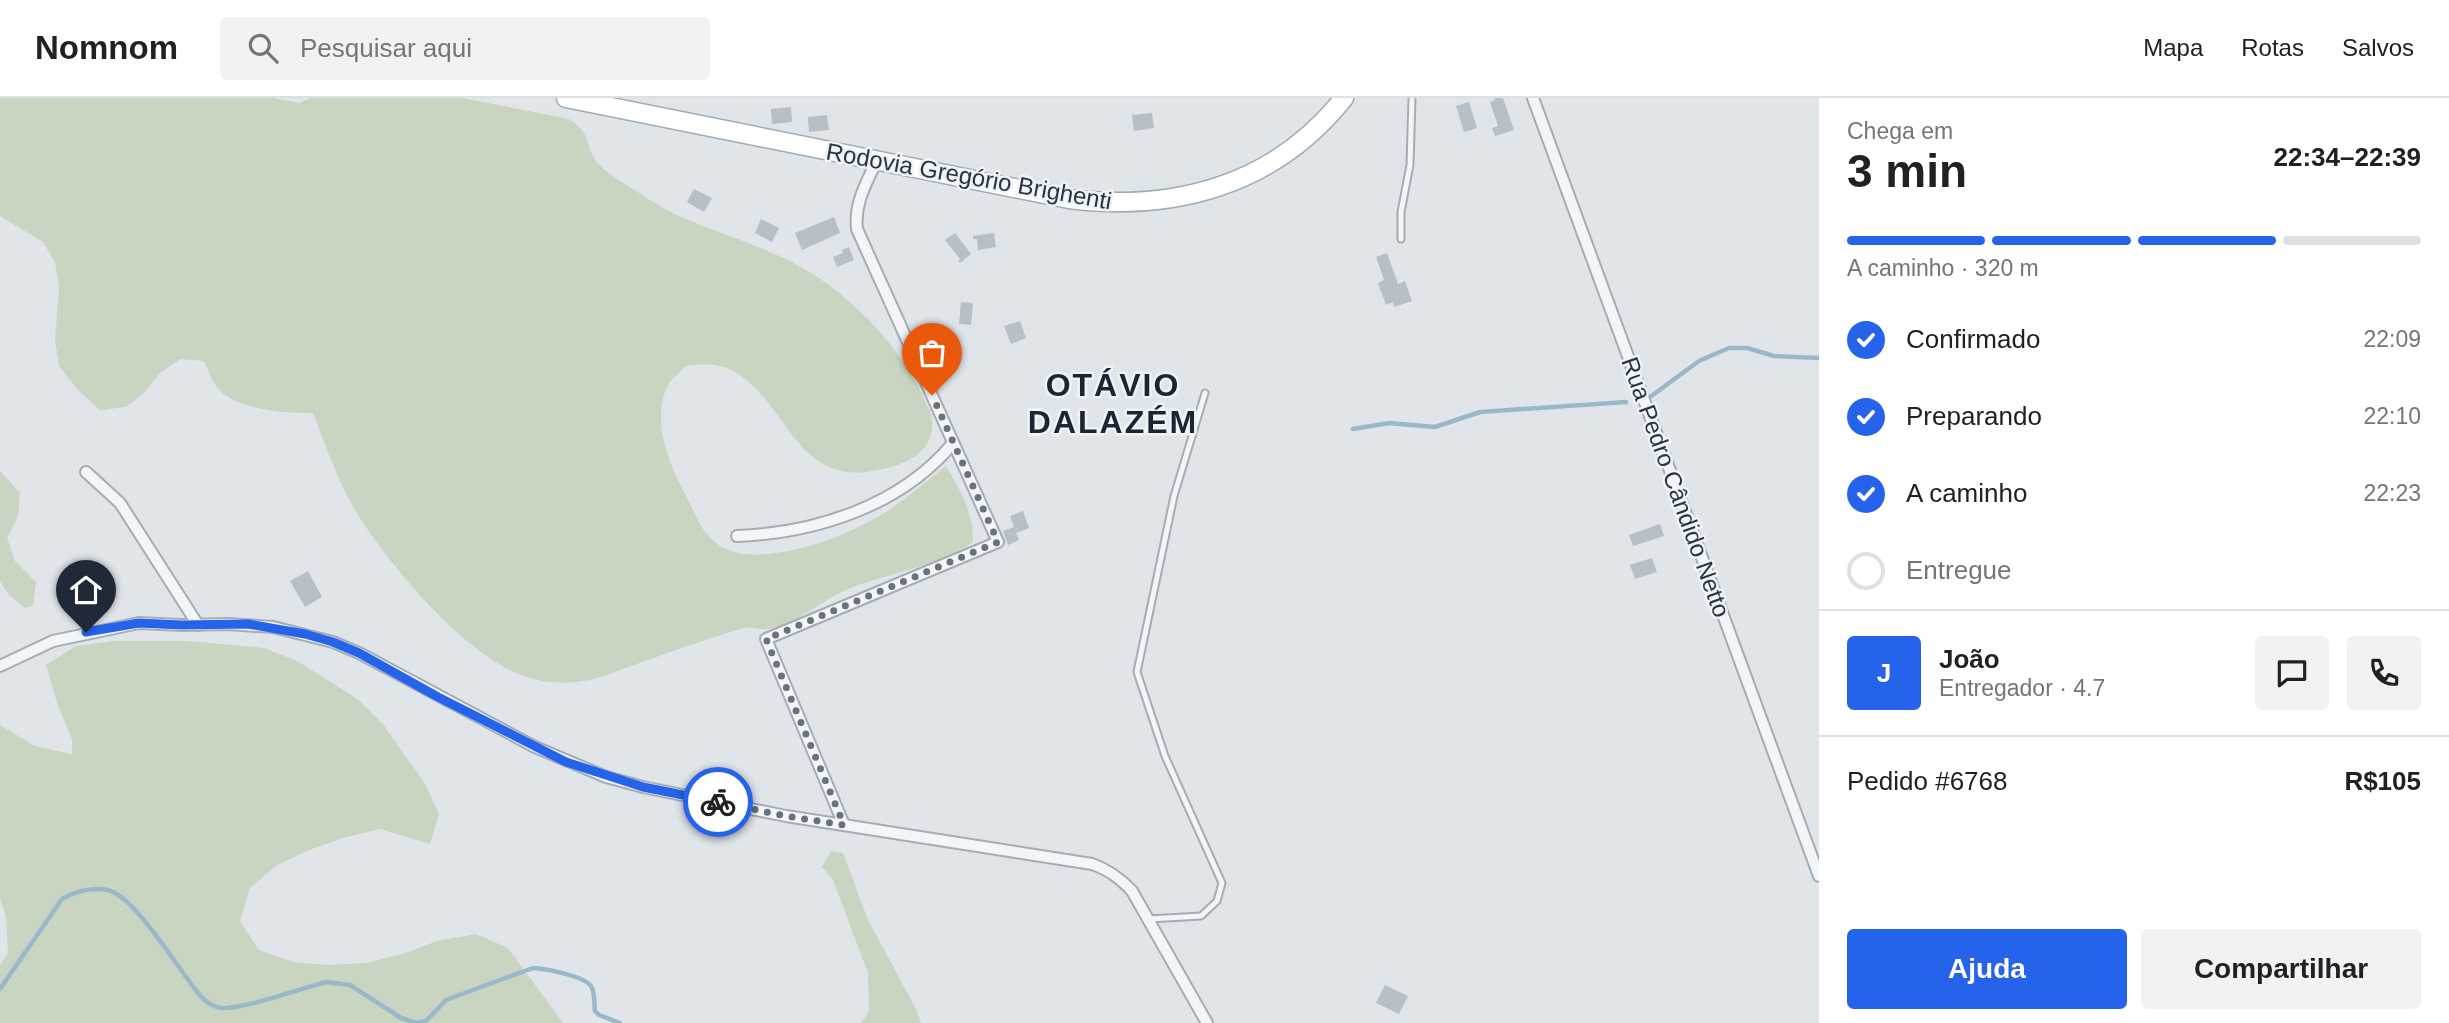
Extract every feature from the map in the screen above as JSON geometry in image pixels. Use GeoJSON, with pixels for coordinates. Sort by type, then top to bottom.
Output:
{"type":"FeatureCollection","features":[{"type":"Feature","properties":{"kind":"main road","name":"Rodovia Gregório Brighenti"},"geometry":{"type":"LineString","coordinates":[[566,98],[876,162],[1069,199],[1108,203],[1156,201],[1196,194],[1243,177],[1297,144],[1344,98]]}},
{"type":"Feature","properties":{"kind":"street","name":"Rua Pedro Cândido Netto"},"geometry":{"type":"LineString","coordinates":[[1533,98],[1819,876]]}},
{"type":"Feature","properties":{"kind":"street"},"geometry":{"type":"LineString","coordinates":[[844,825],[766,639],[998,542],[857,229],[855,215],[858,201],[876,162]]}},
{"type":"Feature","properties":{"kind":"street"},"geometry":{"type":"LineString","coordinates":[[737,536],[778,532],[859,512],[930,468],[953,443]]}},
{"type":"Feature","properties":{"kind":"street"},"geometry":{"type":"LineString","coordinates":[[86,472],[120,503],[198,625]]}},
{"type":"Feature","properties":{"kind":"street"},"geometry":{"type":"LineString","coordinates":[[0,666],[53,641],[123,625],[228,624],[273,627],[333,642],[359,653],[535,747],[606,777],[773,814],[1092,864],[1107,869],[1132,891],[1207,1023]]}},
{"type":"Feature","properties":{"kind":"lane"},"geometry":{"type":"LineString","coordinates":[[1401,239],[1401,212],[1410,165],[1412,98]]}},
{"type":"Feature","properties":{"kind":"lane"},"geometry":{"type":"LineString","coordinates":[[1149,919],[1201,916],[1217,901],[1222,883],[1165,756],[1137,671],[1174,496],[1205,393]]}},
{"type":"Feature","properties":{"kind":"green space"},"geometry":{"type":"Polygon","coordinates":[[[0,98],[273,98],[300,103],[311,98],[463,98],[569,119],[585,134],[597,162],[617,179],[681,217],[792,262],[826,283],[856,307],[895,350],[931,414],[932,432],[928,443],[912,458],[878,470],[842,471],[822,463],[806,451],[751,383],[722,367],[686,366],[668,385],[661,415],[662,430],[676,475],[700,524],[710,538],[730,550],[756,554],[795,550],[815,544],[871,521],[909,496],[946,466],[968,511],[973,542],[943,558],[844,591],[778,627],[743,628],[584,681],[544,681],[514,672],[493,660],[449,625],[388,558],[351,503],[313,413],[261,409],[235,401],[216,386],[204,361],[180,359],[160,373],[145,392],[126,407],[100,410],[78,390],[59,366],[55,340],[59,287],[55,262],[43,242],[0,216],[0,98]]]}},
{"type":"Feature","properties":{"kind":"green space"},"geometry":{"type":"Polygon","coordinates":[[[0,471],[20,493],[18,517],[7,538],[15,561],[36,582],[33,606],[25,608],[9,595],[0,581],[0,471]]]}},
{"type":"Feature","properties":{"kind":"green space"},"geometry":{"type":"Polygon","coordinates":[[[114,641],[189,641],[264,648],[297,661],[356,698],[382,723],[424,782],[439,814],[430,844],[380,829],[343,838],[277,865],[250,888],[240,921],[259,950],[293,962],[328,965],[366,963],[403,954],[437,941],[476,934],[508,948],[563,1023],[0,1023],[0,965],[8,953],[6,917],[0,898],[0,725],[35,746],[72,754],[72,739],[58,706],[46,665],[76,646],[114,641]]]}},
{"type":"Feature","properties":{"kind":"green space"},"geometry":{"type":"Polygon","coordinates":[[[831,851],[843,853],[868,920],[921,1023],[861,1023],[869,1011],[868,973],[833,880],[822,867],[831,851]]]}},
{"type":"Feature","properties":{"kind":"building"},"geometry":{"type":"Polygon","coordinates":[[[1494,98],[1503,98],[1514,130],[1495,136],[1492,128],[1498,126],[1490,102],[1495,100],[1494,98]]]}},
{"type":"Feature","properties":{"kind":"building"},"geometry":{"type":"Polygon","coordinates":[[[1469,102],[1477,128],[1464,132],[1456,106],[1469,102]]]}},
{"type":"Feature","properties":{"kind":"building"},"geometry":{"type":"Polygon","coordinates":[[[791,107],[792,122],[772,124],[771,109],[791,107]]]}},
{"type":"Feature","properties":{"kind":"building"},"geometry":{"type":"Polygon","coordinates":[[[1152,113],[1154,128],[1134,131],[1132,115],[1152,113]]]}},
{"type":"Feature","properties":{"kind":"building"},"geometry":{"type":"Polygon","coordinates":[[[827,115],[829,130],[809,132],[808,117],[827,115]]]}},
{"type":"Feature","properties":{"kind":"building"},"geometry":{"type":"Polygon","coordinates":[[[694,189],[712,198],[704,212],[687,202],[694,189]]]}},
{"type":"Feature","properties":{"kind":"building"},"geometry":{"type":"Polygon","coordinates":[[[834,217],[840,233],[802,250],[795,233],[834,217]]]}},
{"type":"Feature","properties":{"kind":"building"},"geometry":{"type":"Polygon","coordinates":[[[761,219],[779,228],[772,242],[755,233],[761,219]]]}},
{"type":"Feature","properties":{"kind":"building"},"geometry":{"type":"Polygon","coordinates":[[[955,233],[971,254],[960,263],[960,259],[945,240],[955,233]]]}},
{"type":"Feature","properties":{"kind":"building"},"geometry":{"type":"Polygon","coordinates":[[[994,233],[996,247],[978,250],[977,239],[973,239],[973,236],[994,233]]]}},
{"type":"Feature","properties":{"kind":"building"},"geometry":{"type":"Polygon","coordinates":[[[849,247],[854,260],[837,267],[833,257],[849,247]]]}},
{"type":"Feature","properties":{"kind":"building"},"geometry":{"type":"Polygon","coordinates":[[[1387,253],[1398,284],[1405,281],[1412,301],[1394,307],[1393,302],[1386,305],[1378,283],[1384,280],[1376,257],[1387,253]]]}},
{"type":"Feature","properties":{"kind":"building"},"geometry":{"type":"Polygon","coordinates":[[[961,302],[973,303],[971,325],[959,324],[961,302]]]}},
{"type":"Feature","properties":{"kind":"building"},"geometry":{"type":"Polygon","coordinates":[[[1020,321],[1026,338],[1011,344],[1004,326],[1020,321]]]}},
{"type":"Feature","properties":{"kind":"building"},"geometry":{"type":"Polygon","coordinates":[[[1023,511],[1029,528],[1016,533],[1019,540],[1008,545],[1003,531],[1014,527],[1010,516],[1023,511]]]}},
{"type":"Feature","properties":{"kind":"building"},"geometry":{"type":"Polygon","coordinates":[[[1660,524],[1664,536],[1633,546],[1629,535],[1660,524]]]}},
{"type":"Feature","properties":{"kind":"building"},"geometry":{"type":"Polygon","coordinates":[[[1652,558],[1657,572],[1635,579],[1630,565],[1652,558]]]}},
{"type":"Feature","properties":{"kind":"building"},"geometry":{"type":"Polygon","coordinates":[[[308,571],[322,597],[305,607],[290,581],[308,571]]]}},
{"type":"Feature","properties":{"kind":"building"},"geometry":{"type":"Polygon","coordinates":[[[1385,985],[1408,996],[1399,1014],[1376,1003],[1385,985]]]}},
{"type":"Feature","properties":{"kind":"waterway"},"geometry":{"type":"LineString","coordinates":[[1650,397],[1699,361],[1729,348],[1747,348],[1774,356],[1819,358]]}},
{"type":"Feature","properties":{"kind":"waterway"},"geometry":{"type":"LineString","coordinates":[[1353,429],[1389,423],[1435,427],[1480,412],[1626,402]]}},
{"type":"Feature","properties":{"kind":"waterway"},"geometry":{"type":"LineString","coordinates":[[0,989],[62,899],[84,890],[102,889],[118,895],[129,904],[152,930],[199,994],[216,1007],[243,1006],[326,982],[350,985],[401,1018],[417,1023],[426,1021],[446,1000],[533,968],[583,980],[594,993],[595,1011],[620,1023]]}},
{"type":"Feature","properties":{"kind":"way so far"},"geometry":{"type":"LineString","coordinates":[[718,802],[844,825],[766,639],[998,542],[932,395]]}},
{"type":"Feature","properties":{"kind":"district","name":"OTÁVIO DALAZÉM"},"geometry":{"type":"Point","coordinates":[1113,404]}},
{"type":"Feature","properties":{"kind":"route"},"geometry":{"type":"LineString","coordinates":[[86,632],[139,623],[248,624],[305,634],[359,653],[413,684],[566,762],[643,787],[718,802]]}}]}
